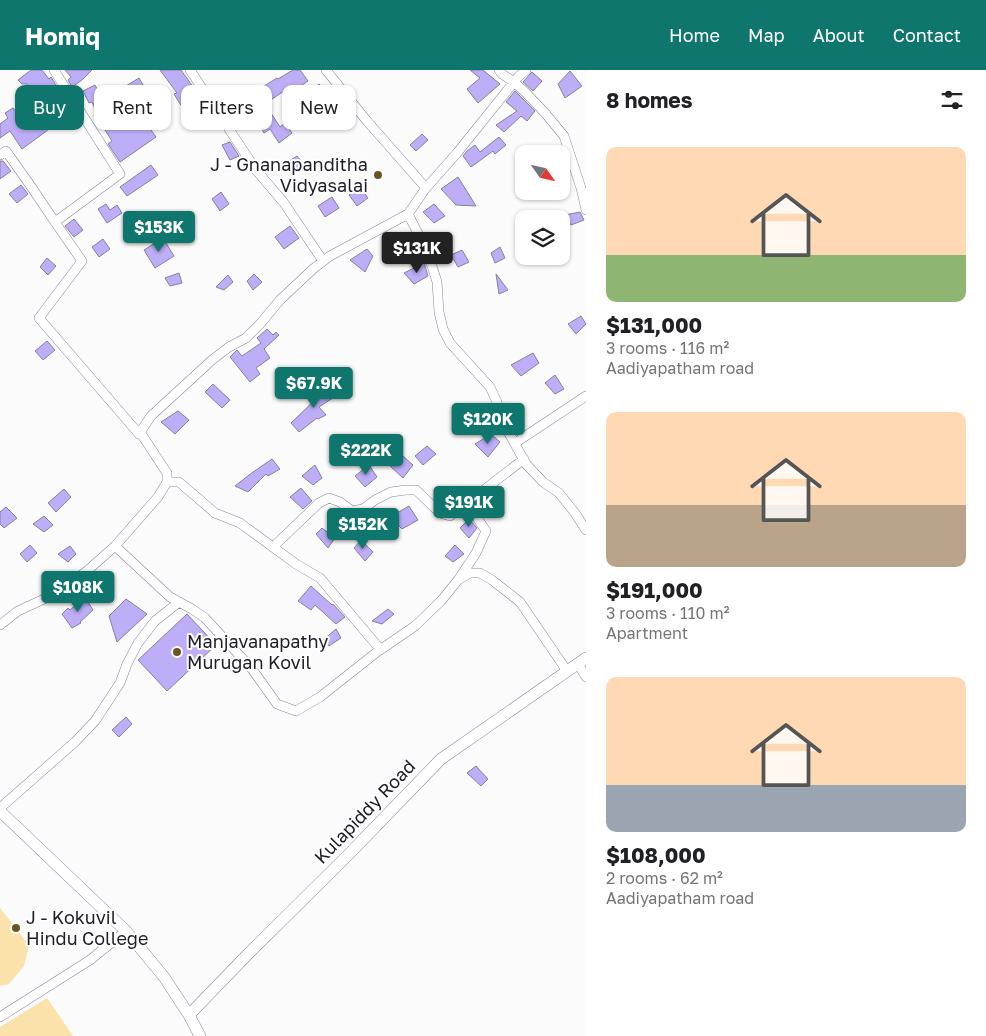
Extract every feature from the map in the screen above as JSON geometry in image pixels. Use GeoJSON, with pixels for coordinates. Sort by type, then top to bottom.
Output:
{"type":"FeatureCollection","features":[{"type":"Feature","properties":{"kind":"main road","name":"Kulapiddy Road"},"geometry":{"type":"LineString","coordinates":[[189,1015],[441,759],[582,661]]}},
{"type":"Feature","properties":{"kind":"main road"},"geometry":{"type":"LineString","coordinates":[[0,810],[126,931],[164,977],[189,1015],[200,1036]]}},
{"type":"Feature","properties":{"kind":"street"},"geometry":{"type":"LineString","coordinates":[[54,70],[120,174],[55,222]]}},
{"type":"Feature","properties":{"kind":"street"},"geometry":{"type":"LineString","coordinates":[[190,70],[256,170],[284,203],[324,261]]}},
{"type":"Feature","properties":{"kind":"street"},"geometry":{"type":"LineString","coordinates":[[326,70],[373,128],[426,188]]}},
{"type":"Feature","properties":{"kind":"street"},"geometry":{"type":"LineString","coordinates":[[499,70],[546,113],[564,136],[586,210]]}},
{"type":"Feature","properties":{"kind":"street"},"geometry":{"type":"LineString","coordinates":[[139,434],[151,416],[212,360],[228,347],[246,338],[280,300],[330,256],[408,214],[426,188],[526,70]]}},
{"type":"Feature","properties":{"kind":"street"},"geometry":{"type":"LineString","coordinates":[[0,156],[6,151],[82,261],[38,318],[139,434],[142,435],[167,473],[167,482],[158,497],[115,546],[57,594],[18,611],[0,625]]}},
{"type":"Feature","properties":{"kind":"street"},"geometry":{"type":"LineString","coordinates":[[408,214],[426,249],[437,282],[438,312],[442,329],[450,342],[490,387],[497,402],[500,417],[526,464],[543,482],[559,493],[586,530]]}},
{"type":"Feature","properties":{"kind":"street"},"geometry":{"type":"LineString","coordinates":[[515,443],[586,396]]}},
{"type":"Feature","properties":{"kind":"street"},"geometry":{"type":"LineString","coordinates":[[273,547],[319,503],[329,498],[340,502],[352,511],[363,509],[391,492],[416,490],[440,513],[450,516],[524,459]]}},
{"type":"Feature","properties":{"kind":"street"},"geometry":{"type":"LineString","coordinates":[[167,482],[179,482],[215,513],[240,523],[296,564],[320,578],[380,649]]}},
{"type":"Feature","properties":{"kind":"street"},"geometry":{"type":"LineString","coordinates":[[115,546],[170,597],[205,618],[252,669],[277,704],[296,711],[320,697],[380,649],[416,626],[441,601],[476,553],[486,531],[467,503]]}},
{"type":"Feature","properties":{"kind":"street"},"geometry":{"type":"LineString","coordinates":[[458,580],[470,573],[480,573],[520,602],[567,671]]}},
{"type":"Feature","properties":{"kind":"street"},"geometry":{"type":"LineString","coordinates":[[0,810],[75,742],[95,721],[120,683],[138,643],[155,621],[179,602]]}},
{"type":"Feature","properties":{"kind":"street"},"geometry":{"type":"LineString","coordinates":[[582,661],[586,677]]}},
{"type":"Feature","properties":{"kind":"street"},"geometry":{"type":"LineString","coordinates":[[0,1017],[90,960],[126,931]]}},
{"type":"Feature","properties":{"kind":"shaded area"},"geometry":{"type":"Polygon","coordinates":[[[0,908],[29,945],[24,966],[9,984],[0,986],[0,908]]]}},
{"type":"Feature","properties":{"kind":"shaded area"},"geometry":{"type":"Polygon","coordinates":[[[47,998],[73,1036],[0,1036],[0,1027],[47,998]]]}},
{"type":"Feature","properties":{"kind":"building"},"geometry":{"type":"Polygon","coordinates":[[[31,70],[42,70],[49,79],[51,77],[56,85],[28,85],[22,84],[18,80],[31,70]]]}},
{"type":"Feature","properties":{"kind":"building"},"geometry":{"type":"Polygon","coordinates":[[[65,70],[92,70],[75,85],[71,85],[68,80],[71,77],[65,70]]]}},
{"type":"Feature","properties":{"kind":"building"},"geometry":{"type":"Polygon","coordinates":[[[160,70],[181,70],[192,85],[181,85],[181,105],[174,94],[177,93],[160,70]]]}},
{"type":"Feature","properties":{"kind":"building"},"geometry":{"type":"Polygon","coordinates":[[[293,70],[300,70],[308,81],[302,85],[282,85],[282,92],[272,99],[272,85],[266,85],[293,70]]]}},
{"type":"Feature","properties":{"kind":"building"},"geometry":{"type":"Polygon","coordinates":[[[470,70],[483,70],[500,84],[478,103],[467,89],[480,78],[470,70]]]}},
{"type":"Feature","properties":{"kind":"building"},"geometry":{"type":"Polygon","coordinates":[[[570,71],[582,86],[565,98],[558,84],[570,71]]]}},
{"type":"Feature","properties":{"kind":"building"},"geometry":{"type":"Polygon","coordinates":[[[532,72],[542,81],[533,91],[523,82],[532,72]]]}},
{"type":"Feature","properties":{"kind":"building"},"geometry":{"type":"Polygon","coordinates":[[[139,78],[143,85],[128,85],[139,78]]]}},
{"type":"Feature","properties":{"kind":"building"},"geometry":{"type":"Polygon","coordinates":[[[94,86],[94,106],[92,102],[89,103],[84,90],[94,86]]]}},
{"type":"Feature","properties":{"kind":"building"},"geometry":{"type":"Polygon","coordinates":[[[515,91],[535,111],[527,121],[521,116],[504,132],[496,125],[517,111],[506,102],[515,91]]]}},
{"type":"Feature","properties":{"kind":"building"},"geometry":{"type":"Polygon","coordinates":[[[13,108],[15,111],[15,130],[48,130],[22,149],[10,131],[0,138],[0,124],[8,118],[5,113],[13,108]]]}},
{"type":"Feature","properties":{"kind":"building"},"geometry":{"type":"Polygon","coordinates":[[[272,115],[280,127],[282,125],[282,130],[290,130],[292,133],[279,143],[271,130],[272,115]]]}},
{"type":"Feature","properties":{"kind":"building"},"geometry":{"type":"Polygon","coordinates":[[[105,130],[151,130],[156,137],[120,162],[108,144],[112,141],[105,130]]]}},
{"type":"Feature","properties":{"kind":"building"},"geometry":{"type":"Polygon","coordinates":[[[422,134],[428,140],[416,151],[410,145],[422,134]]]}},
{"type":"Feature","properties":{"kind":"building"},"geometry":{"type":"Polygon","coordinates":[[[499,137],[506,145],[495,154],[493,151],[471,167],[463,156],[467,151],[475,145],[480,152],[499,137]]]}},
{"type":"Feature","properties":{"kind":"building"},"geometry":{"type":"Polygon","coordinates":[[[230,142],[239,156],[230,160],[222,145],[230,142]]]}},
{"type":"Feature","properties":{"kind":"building"},"geometry":{"type":"Polygon","coordinates":[[[297,156],[302,162],[294,174],[283,165],[297,156]]]}},
{"type":"Feature","properties":{"kind":"building"},"geometry":{"type":"Polygon","coordinates":[[[0,161],[3,161],[11,171],[0,179],[0,161]]]}},
{"type":"Feature","properties":{"kind":"building"},"geometry":{"type":"Polygon","coordinates":[[[151,165],[158,175],[127,196],[120,187],[151,165]]]}},
{"type":"Feature","properties":{"kind":"building"},"geometry":{"type":"Polygon","coordinates":[[[458,177],[476,206],[456,205],[441,189],[458,177]]]}},
{"type":"Feature","properties":{"kind":"building"},"geometry":{"type":"Polygon","coordinates":[[[21,185],[28,194],[17,203],[9,194],[21,185]]]}},
{"type":"Feature","properties":{"kind":"building"},"geometry":{"type":"Polygon","coordinates":[[[360,187],[368,198],[357,206],[349,195],[360,187]]]}},
{"type":"Feature","properties":{"kind":"building"},"geometry":{"type":"Polygon","coordinates":[[[221,192],[229,204],[220,211],[212,199],[221,192]]]}},
{"type":"Feature","properties":{"kind":"building"},"geometry":{"type":"Polygon","coordinates":[[[332,197],[339,208],[325,217],[318,206],[332,197]]]}},
{"type":"Feature","properties":{"kind":"building"},"geometry":{"type":"Polygon","coordinates":[[[106,204],[110,210],[117,205],[122,213],[107,223],[98,209],[106,204]]]}},
{"type":"Feature","properties":{"kind":"building"},"geometry":{"type":"Polygon","coordinates":[[[434,204],[445,216],[434,223],[423,212],[434,204]]]}},
{"type":"Feature","properties":{"kind":"building"},"geometry":{"type":"Polygon","coordinates":[[[580,212],[584,220],[571,225],[570,214],[580,212]]]}},
{"type":"Feature","properties":{"kind":"building"},"geometry":{"type":"Polygon","coordinates":[[[74,219],[83,230],[74,237],[65,226],[74,219]]]}},
{"type":"Feature","properties":{"kind":"building"},"geometry":{"type":"Polygon","coordinates":[[[290,226],[299,238],[284,249],[275,237],[290,226]]]}},
{"type":"Feature","properties":{"kind":"building"},"geometry":{"type":"Polygon","coordinates":[[[163,238],[174,256],[155,268],[144,250],[163,238]]]}},
{"type":"Feature","properties":{"kind":"building"},"geometry":{"type":"Polygon","coordinates":[[[103,239],[110,249],[99,257],[92,247],[103,239]]]}},
{"type":"Feature","properties":{"kind":"building"},"geometry":{"type":"Polygon","coordinates":[[[500,247],[505,258],[495,263],[491,253],[500,247]]]}},
{"type":"Feature","properties":{"kind":"building"},"geometry":{"type":"Polygon","coordinates":[[[367,249],[373,256],[365,272],[350,260],[367,249]]]}},
{"type":"Feature","properties":{"kind":"building"},"geometry":{"type":"Polygon","coordinates":[[[462,250],[469,262],[458,267],[451,255],[462,250]]]}},
{"type":"Feature","properties":{"kind":"building"},"geometry":{"type":"Polygon","coordinates":[[[47,258],[56,266],[48,275],[40,267],[47,258]]]}},
{"type":"Feature","properties":{"kind":"building"},"geometry":{"type":"Polygon","coordinates":[[[424,263],[428,276],[414,284],[404,273],[424,263]]]}},
{"type":"Feature","properties":{"kind":"building"},"geometry":{"type":"Polygon","coordinates":[[[179,273],[182,283],[170,286],[165,278],[179,273]]]}},
{"type":"Feature","properties":{"kind":"building"},"geometry":{"type":"Polygon","coordinates":[[[254,274],[262,282],[253,290],[247,281],[254,274]]]}},
{"type":"Feature","properties":{"kind":"building"},"geometry":{"type":"Polygon","coordinates":[[[496,274],[508,290],[499,294],[496,274]]]}},
{"type":"Feature","properties":{"kind":"building"},"geometry":{"type":"Polygon","coordinates":[[[228,275],[233,282],[224,290],[216,287],[228,275]]]}},
{"type":"Feature","properties":{"kind":"building"},"geometry":{"type":"Polygon","coordinates":[[[581,316],[586,324],[576,334],[568,324],[581,316]]]}},
{"type":"Feature","properties":{"kind":"building"},"geometry":{"type":"Polygon","coordinates":[[[267,329],[273,335],[276,332],[279,335],[264,349],[270,358],[256,368],[260,374],[250,382],[230,357],[237,350],[242,356],[261,343],[257,338],[267,329]]]}},
{"type":"Feature","properties":{"kind":"building"},"geometry":{"type":"Polygon","coordinates":[[[47,341],[55,350],[43,360],[35,351],[47,341]]]}},
{"type":"Feature","properties":{"kind":"building"},"geometry":{"type":"Polygon","coordinates":[[[533,353],[539,363],[521,376],[511,365],[533,353]]]}},
{"type":"Feature","properties":{"kind":"building"},"geometry":{"type":"Polygon","coordinates":[[[555,375],[564,389],[555,394],[545,383],[555,375]]]}},
{"type":"Feature","properties":{"kind":"building"},"geometry":{"type":"Polygon","coordinates":[[[213,384],[230,400],[222,408],[205,392],[213,384]]]}},
{"type":"Feature","properties":{"kind":"building"},"geometry":{"type":"Polygon","coordinates":[[[326,384],[336,396],[319,407],[326,415],[317,418],[299,432],[291,423],[317,398],[314,396],[326,384]]]}},
{"type":"Feature","properties":{"kind":"building"},"geometry":{"type":"Polygon","coordinates":[[[178,411],[189,420],[175,434],[161,422],[178,411]]]}},
{"type":"Feature","properties":{"kind":"building"},"geometry":{"type":"Polygon","coordinates":[[[491,434],[500,442],[488,457],[475,444],[491,434]]]}},
{"type":"Feature","properties":{"kind":"building"},"geometry":{"type":"Polygon","coordinates":[[[427,446],[436,454],[423,465],[415,456],[427,446]]]}},
{"type":"Feature","properties":{"kind":"building"},"geometry":{"type":"Polygon","coordinates":[[[403,456],[413,465],[403,478],[390,466],[403,456]]]}},
{"type":"Feature","properties":{"kind":"building"},"geometry":{"type":"Polygon","coordinates":[[[272,459],[280,469],[268,476],[266,474],[248,492],[235,486],[249,475],[272,459]]]}},
{"type":"Feature","properties":{"kind":"building"},"geometry":{"type":"Polygon","coordinates":[[[315,465],[322,478],[313,485],[302,476],[315,465]]]}},
{"type":"Feature","properties":{"kind":"building"},"geometry":{"type":"Polygon","coordinates":[[[369,465],[377,477],[365,487],[355,476],[369,465]]]}},
{"type":"Feature","properties":{"kind":"building"},"geometry":{"type":"Polygon","coordinates":[[[301,488],[312,501],[303,509],[290,497],[301,488]]]}},
{"type":"Feature","properties":{"kind":"building"},"geometry":{"type":"Polygon","coordinates":[[[64,489],[71,497],[56,512],[48,503],[64,489]]]}},
{"type":"Feature","properties":{"kind":"building"},"geometry":{"type":"Polygon","coordinates":[[[409,506],[418,520],[402,529],[390,517],[409,506]]]}},
{"type":"Feature","properties":{"kind":"building"},"geometry":{"type":"Polygon","coordinates":[[[6,507],[17,518],[4,528],[0,524],[0,512],[6,507]]]}},
{"type":"Feature","properties":{"kind":"building"},"geometry":{"type":"Polygon","coordinates":[[[44,516],[53,525],[44,532],[33,524],[44,516]]]}},
{"type":"Feature","properties":{"kind":"building"},"geometry":{"type":"Polygon","coordinates":[[[469,519],[477,528],[469,538],[460,528],[469,519]]]}},
{"type":"Feature","properties":{"kind":"building"},"geometry":{"type":"Polygon","coordinates":[[[322,528],[335,538],[328,548],[316,534],[322,528]]]}},
{"type":"Feature","properties":{"kind":"building"},"geometry":{"type":"Polygon","coordinates":[[[361,540],[373,552],[365,561],[354,548],[361,540]]]}},
{"type":"Feature","properties":{"kind":"building"},"geometry":{"type":"Polygon","coordinates":[[[30,545],[37,553],[27,562],[20,554],[30,545]]]}},
{"type":"Feature","properties":{"kind":"building"},"geometry":{"type":"Polygon","coordinates":[[[455,545],[464,554],[453,562],[445,556],[455,545]]]}},
{"type":"Feature","properties":{"kind":"building"},"geometry":{"type":"Polygon","coordinates":[[[70,546],[76,554],[68,562],[58,554],[70,546]]]}},
{"type":"Feature","properties":{"kind":"building"},"geometry":{"type":"Polygon","coordinates":[[[311,586],[333,604],[345,617],[336,624],[315,605],[311,610],[298,601],[311,586]]]}},
{"type":"Feature","properties":{"kind":"building"},"geometry":{"type":"Polygon","coordinates":[[[85,597],[93,610],[81,623],[72,628],[62,614],[68,608],[70,610],[85,597]]]}},
{"type":"Feature","properties":{"kind":"building"},"geometry":{"type":"Polygon","coordinates":[[[126,599],[147,614],[117,642],[109,616],[126,599]]]}},
{"type":"Feature","properties":{"kind":"building"},"geometry":{"type":"Polygon","coordinates":[[[388,609],[394,614],[382,624],[372,621],[388,609]]]}},
{"type":"Feature","properties":{"kind":"building","name":"Manjavanapathy Murugan Kovil"},"geometry":{"type":"Polygon","coordinates":[[[187,614],[216,645],[167,691],[138,660],[187,614]]]}},
{"type":"Feature","properties":{"kind":"building"},"geometry":{"type":"Polygon","coordinates":[[[336,629],[341,638],[329,646],[322,641],[336,629]]]}},
{"type":"Feature","properties":{"kind":"building"},"geometry":{"type":"Polygon","coordinates":[[[126,717],[132,724],[119,737],[112,730],[126,717]]]}},
{"type":"Feature","properties":{"kind":"building"},"geometry":{"type":"Polygon","coordinates":[[[476,766],[488,779],[481,786],[467,773],[476,766]]]}},
{"type":"Feature","properties":{"kind":"place","name":"J - Gnanapanditha Vidyasalai"},"geometry":{"type":"Point","coordinates":[378,175]}},
{"type":"Feature","properties":{"kind":"place","name":"Manjavanapathy Murugan Kovil"},"geometry":{"type":"Point","coordinates":[177,652]}},
{"type":"Feature","properties":{"kind":"place","name":"J - Kokuvil Hindu College"},"geometry":{"type":"Point","coordinates":[16,928]}}]}
